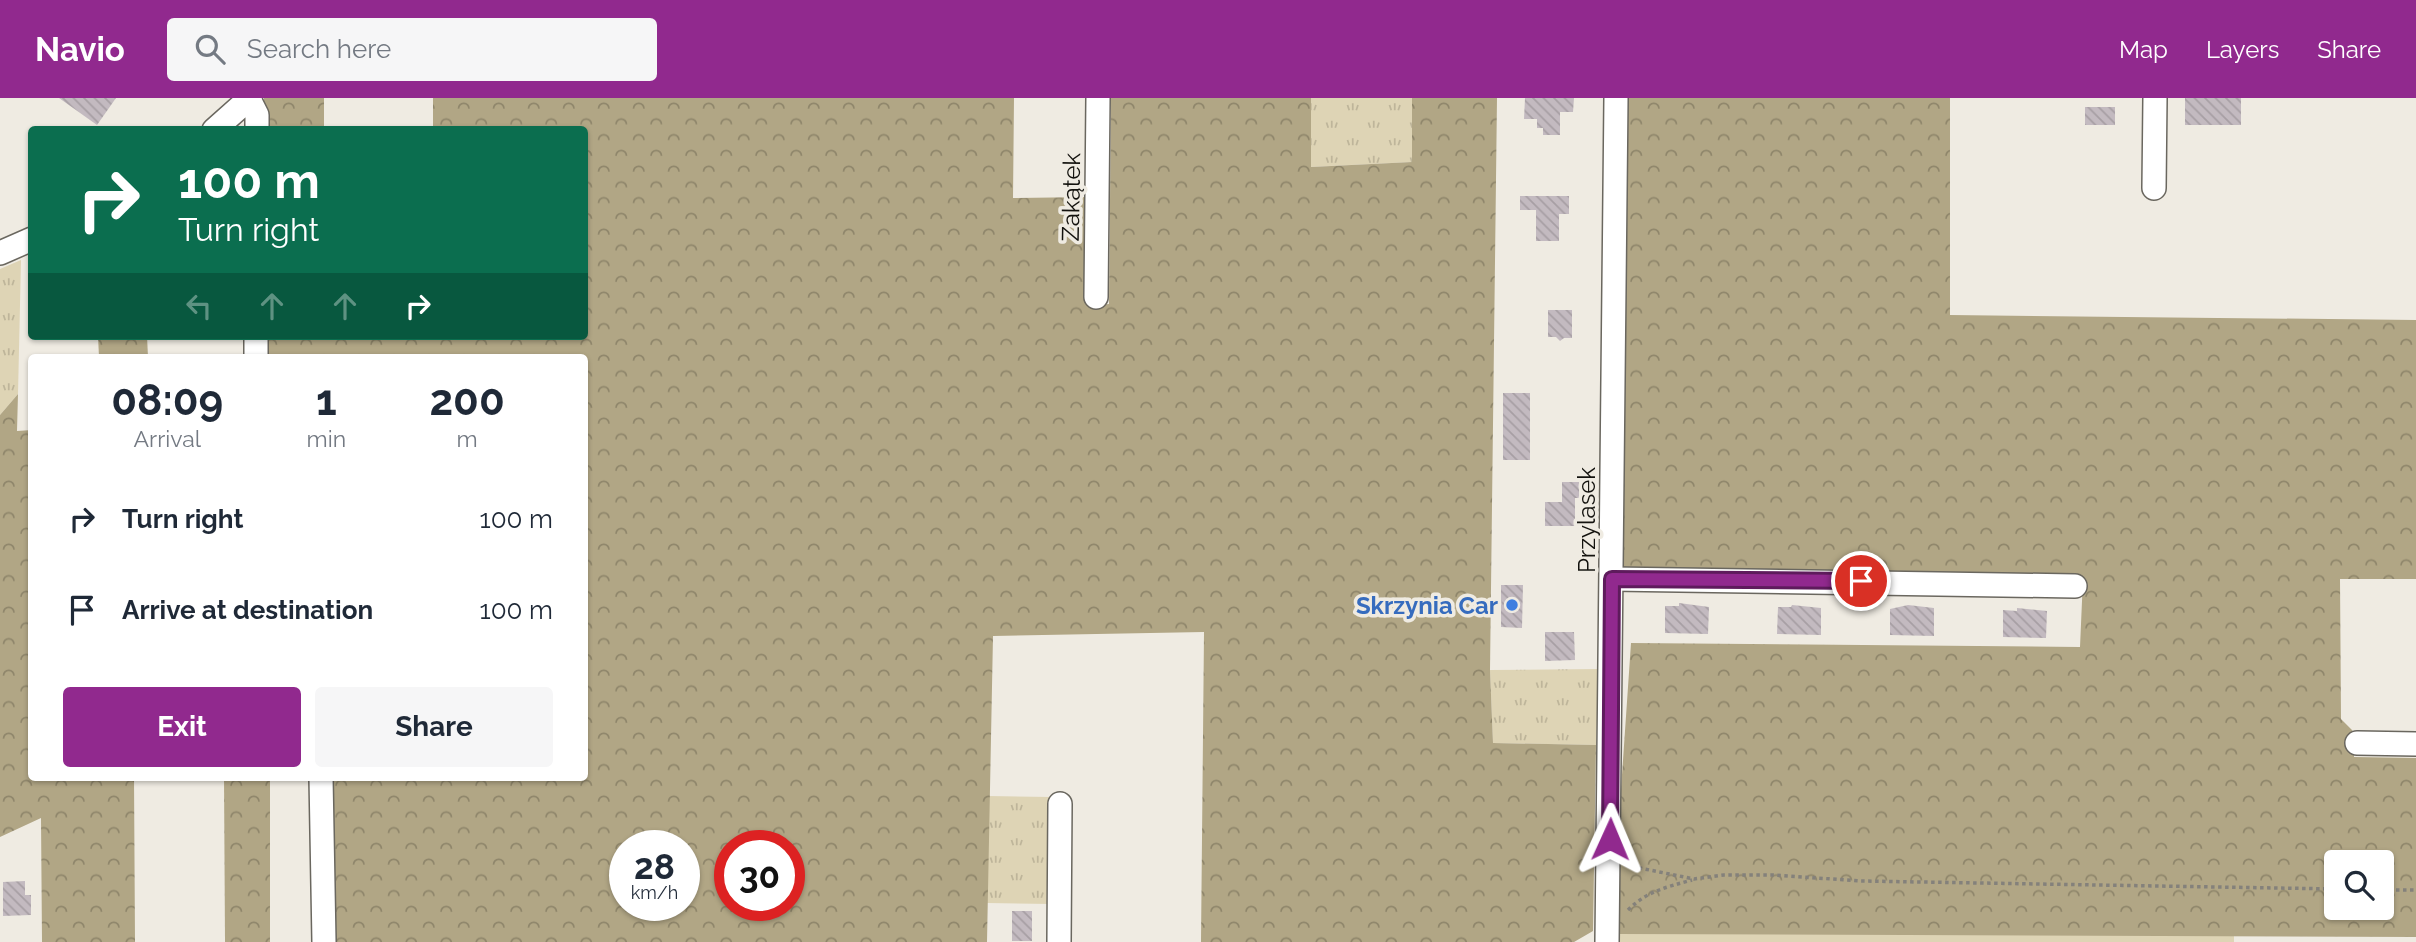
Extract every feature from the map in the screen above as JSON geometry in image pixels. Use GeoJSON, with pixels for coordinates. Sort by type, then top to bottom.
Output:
{"type":"FeatureCollection","features":[{"type":"Feature","properties":{"kind":"street"},"geometry":{"type":"LineString","coordinates":[[218,126],[250,98],[257,115],[257,126]]}},
{"type":"Feature","properties":{"kind":"street","name":"Zakątek"},"geometry":{"type":"LineString","coordinates":[[1096,297],[1098,98]]}},
{"type":"Feature","properties":{"kind":"street","name":"Przylasek"},"geometry":{"type":"LineString","coordinates":[[1607,935],[1616,98]]}},
{"type":"Feature","properties":{"kind":"street"},"geometry":{"type":"LineString","coordinates":[[2154,188],[2155,98]]}},
{"type":"Feature","properties":{"kind":"street"},"geometry":{"type":"LineString","coordinates":[[0,253],[28,242]]}},
{"type":"Feature","properties":{"kind":"street"},"geometry":{"type":"LineString","coordinates":[[1612,579],[2075,586]]}},
{"type":"Feature","properties":{"kind":"street"},"geometry":{"type":"LineString","coordinates":[[2357,743],[2416,744]]}},
{"type":"Feature","properties":{"kind":"street"},"geometry":{"type":"LineString","coordinates":[[321,781],[324,942]]}},
{"type":"Feature","properties":{"kind":"street"},"geometry":{"type":"LineString","coordinates":[[1059,942],[1060,804]]}},
{"type":"Feature","properties":{"kind":"path"},"geometry":{"type":"LineString","coordinates":[[1609,863],[1694,880]]}},
{"type":"Feature","properties":{"kind":"path"},"geometry":{"type":"LineString","coordinates":[[1607,935],[1638,900],[1654,890],[1724,875],[1773,875],[1861,881],[2324,889]]}},
{"type":"Feature","properties":{"kind":"path"},"geometry":{"type":"LineString","coordinates":[[2394,890],[2416,890]]}},
{"type":"Feature","properties":{"kind":"green space"},"geometry":{"type":"Polygon","coordinates":[[[264,98],[324,98],[324,126],[264,126],[264,98]]]}},
{"type":"Feature","properties":{"kind":"green space"},"geometry":{"type":"Polygon","coordinates":[[[433,98],[1014,98],[1013,198],[1088,197],[1089,306],[1109,304],[1111,98],[1311,98],[1311,167],[1412,162],[1412,98],[1497,98],[1490,670],[1493,743],[1596,745],[1593,931],[1574,942],[1201,942],[1204,632],[993,636],[987,942],[332,942],[329,781],[588,781],[588,354],[264,354],[264,340],[588,340],[588,126],[433,126],[433,98]]]}},
{"type":"Feature","properties":{"kind":"green space"},"geometry":{"type":"Polygon","coordinates":[[[1311,98],[1412,98],[1412,162],[1310,167],[1311,98]]]}},
{"type":"Feature","properties":{"kind":"green space"},"geometry":{"type":"Polygon","coordinates":[[[1623,98],[1950,98],[1950,315],[2416,320],[2416,579],[2340,579],[2341,719],[2354,732],[2354,757],[2416,758],[2416,937],[1618,934],[1617,848],[1631,643],[2080,647],[2083,578],[1617,572],[1623,98]]]}},
{"type":"Feature","properties":{"kind":"green space"},"geometry":{"type":"Polygon","coordinates":[[[21,260],[18,394],[0,415],[0,269],[21,260]]]}},
{"type":"Feature","properties":{"kind":"green space"},"geometry":{"type":"Polygon","coordinates":[[[98,340],[147,340],[148,354],[99,354],[98,340]]]}},
{"type":"Feature","properties":{"kind":"green space"},"geometry":{"type":"Polygon","coordinates":[[[18,394],[17,431],[28,430],[28,781],[134,781],[135,942],[42,942],[41,818],[0,837],[0,415],[18,394]]]}},
{"type":"Feature","properties":{"kind":"green space"},"geometry":{"type":"Polygon","coordinates":[[[1599,669],[1596,745],[1493,743],[1490,670],[1599,669]]]}},
{"type":"Feature","properties":{"kind":"green space"},"geometry":{"type":"Polygon","coordinates":[[[224,781],[270,781],[270,942],[225,942],[224,781]]]}},
{"type":"Feature","properties":{"kind":"green space"},"geometry":{"type":"Polygon","coordinates":[[[988,796],[1051,797],[1051,904],[987,903],[988,796]]]}},
{"type":"Feature","properties":{"kind":"green space"},"geometry":{"type":"Polygon","coordinates":[[[1618,934],[2234,934],[2234,942],[1618,942],[1618,934]]]}},
{"type":"Feature","properties":{"kind":"building"},"geometry":{"type":"Polygon","coordinates":[[[59,98],[116,98],[97,125],[59,98]]]}},
{"type":"Feature","properties":{"kind":"building"},"geometry":{"type":"Polygon","coordinates":[[[1525,98],[1574,98],[1573,112],[1560,112],[1560,135],[1543,135],[1543,128],[1537,128],[1537,119],[1524,119],[1525,98]]]}},
{"type":"Feature","properties":{"kind":"building"},"geometry":{"type":"Polygon","coordinates":[[[2185,98],[2241,98],[2241,125],[2185,125],[2185,98]]]}},
{"type":"Feature","properties":{"kind":"building"},"geometry":{"type":"Polygon","coordinates":[[[2085,107],[2115,107],[2115,125],[2085,125],[2085,107]]]}},
{"type":"Feature","properties":{"kind":"building"},"geometry":{"type":"Polygon","coordinates":[[[1520,196],[1569,196],[1569,214],[1559,214],[1559,241],[1536,241],[1536,210],[1520,210],[1520,196]]]}},
{"type":"Feature","properties":{"kind":"building"},"geometry":{"type":"Polygon","coordinates":[[[1548,310],[1572,310],[1572,338],[1560,341],[1556,337],[1548,337],[1548,310]]]}},
{"type":"Feature","properties":{"kind":"building"},"geometry":{"type":"Polygon","coordinates":[[[1503,393],[1530,393],[1530,460],[1503,460],[1503,393]]]}},
{"type":"Feature","properties":{"kind":"building"},"geometry":{"type":"Polygon","coordinates":[[[1562,482],[1579,482],[1579,498],[1575,498],[1575,526],[1545,526],[1545,502],[1562,502],[1562,482]]]}},
{"type":"Feature","properties":{"kind":"building"},"geometry":{"type":"Polygon","coordinates":[[[1501,585],[1523,585],[1522,628],[1501,627],[1501,585]]]}},
{"type":"Feature","properties":{"kind":"building"},"geometry":{"type":"Polygon","coordinates":[[[1679,603],[1709,607],[1708,634],[1665,633],[1665,606],[1679,606],[1679,603]]]}},
{"type":"Feature","properties":{"kind":"building"},"geometry":{"type":"Polygon","coordinates":[[[1792,605],[1821,608],[1821,635],[1777,634],[1778,607],[1792,605]]]}},
{"type":"Feature","properties":{"kind":"building"},"geometry":{"type":"Polygon","coordinates":[[[1908,605],[1934,608],[1934,636],[1890,635],[1890,609],[1908,605]]]}},
{"type":"Feature","properties":{"kind":"building"},"geometry":{"type":"Polygon","coordinates":[[[2017,608],[2047,611],[2046,638],[2003,637],[2003,610],[2017,611],[2017,608]]]}},
{"type":"Feature","properties":{"kind":"building"},"geometry":{"type":"Polygon","coordinates":[[[1545,632],[1574,632],[1575,660],[1545,661],[1545,632]]]}},
{"type":"Feature","properties":{"kind":"building"},"geometry":{"type":"Polygon","coordinates":[[[25,881],[25,895],[31,895],[31,915],[3,916],[3,882],[25,881]]]}},
{"type":"Feature","properties":{"kind":"building"},"geometry":{"type":"Polygon","coordinates":[[[1012,911],[1032,911],[1032,941],[1012,941],[1012,911]]]}},
{"type":"Feature","properties":{"kind":"place","name":"Skrzynia Car"},"geometry":{"type":"Point","coordinates":[1512,605]}},
{"type":"Feature","properties":{"kind":"route"},"geometry":{"type":"LineString","coordinates":[[1610,839],[1612,579],[1861,581]]}}]}
